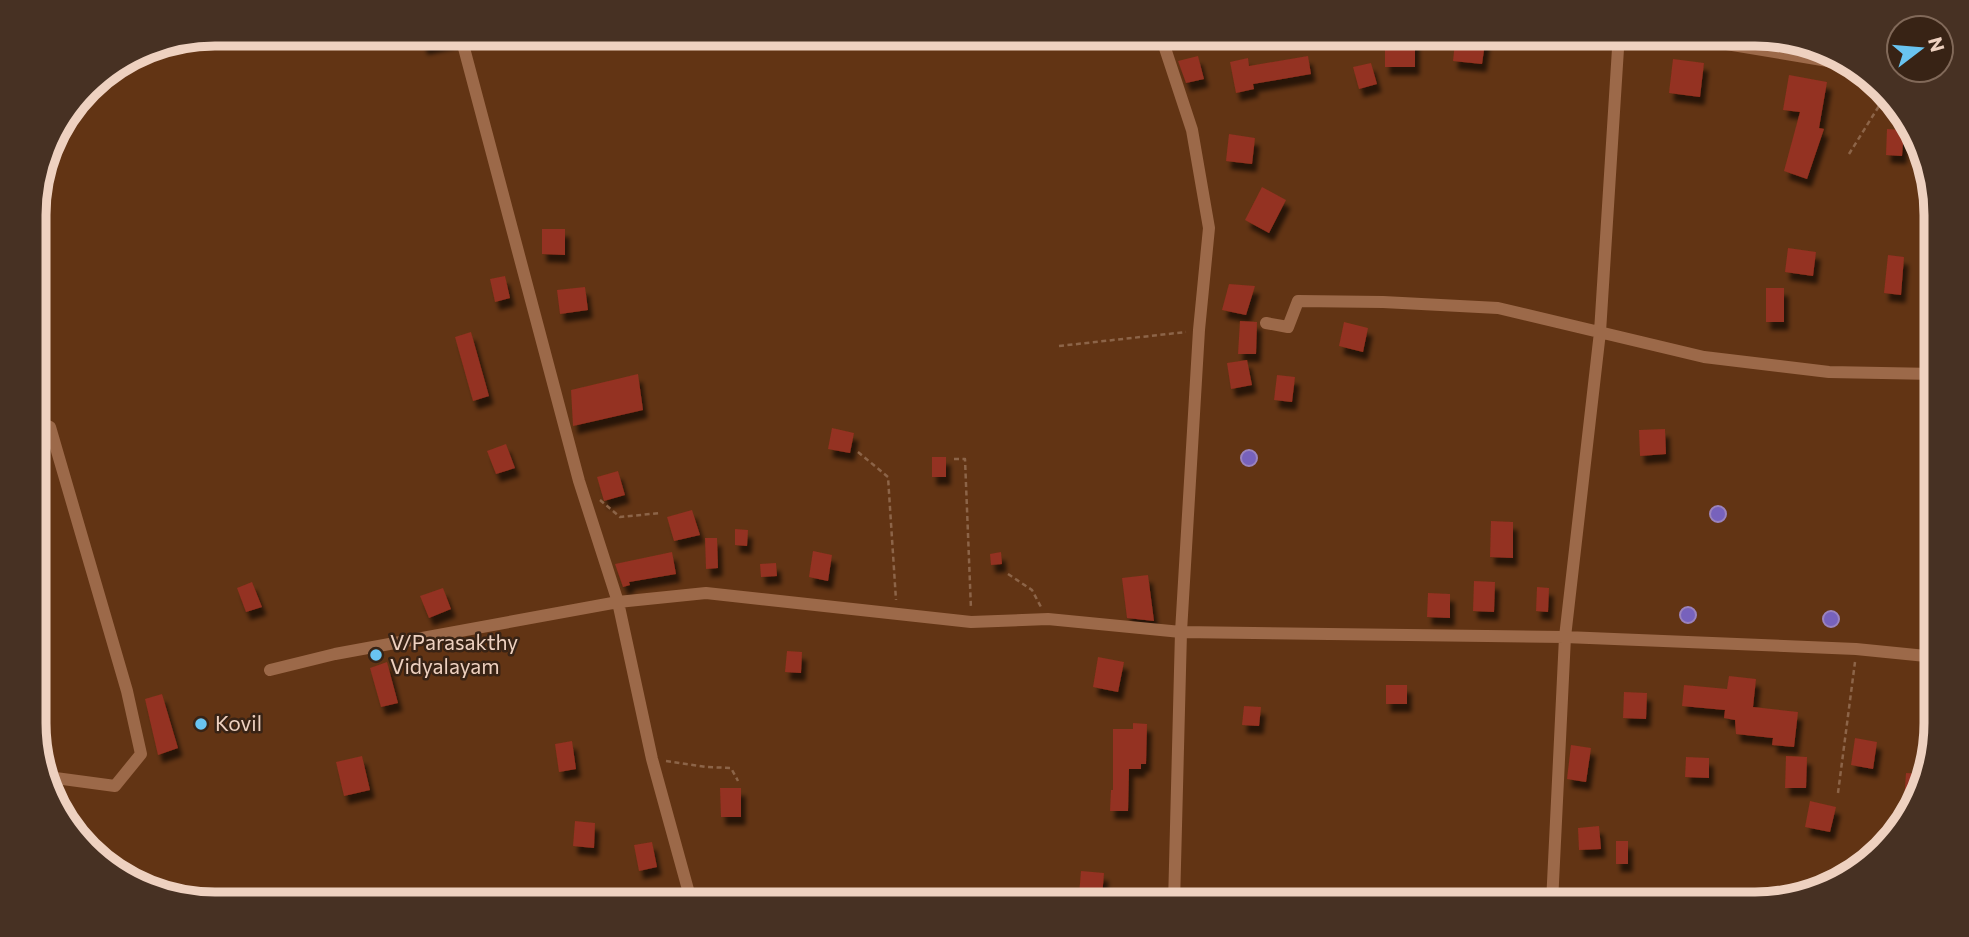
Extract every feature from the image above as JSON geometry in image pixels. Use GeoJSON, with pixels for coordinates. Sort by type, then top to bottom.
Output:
{"type":"FeatureCollection","features":[{"type":"Feature","properties":{"kind":"street"},"geometry":{"type":"LineString","coordinates":[[463,46],[579,481],[618,602],[652,759],[689,892]]}},
{"type":"Feature","properties":{"kind":"street"},"geometry":{"type":"LineString","coordinates":[[1164,46],[1192,130],[1209,228],[1199,330],[1181,632],[1174,891]]}},
{"type":"Feature","properties":{"kind":"street"},"geometry":{"type":"LineString","coordinates":[[1553,891],[1565,637],[1600,332],[1618,46]]}},
{"type":"Feature","properties":{"kind":"street"},"geometry":{"type":"LineString","coordinates":[[1738,46],[1824,60]]}},
{"type":"Feature","properties":{"kind":"street"},"geometry":{"type":"LineString","coordinates":[[1266,323],[1288,327],[1298,301],[1498,308],[1716,359],[1829,372],[1924,374]]}},
{"type":"Feature","properties":{"kind":"street"},"geometry":{"type":"LineString","coordinates":[[46,425],[50,427],[127,691],[141,754],[115,786],[55,778]]}},
{"type":"Feature","properties":{"kind":"street"},"geometry":{"type":"LineString","coordinates":[[270,670],[335,654],[618,602],[706,593],[971,622],[1048,619],[1181,632],[1565,637],[1856,649],[1924,656]]}},
{"type":"Feature","properties":{"kind":"path"},"geometry":{"type":"LineString","coordinates":[[1849,154],[1880,106],[1884,106]]}},
{"type":"Feature","properties":{"kind":"path"},"geometry":{"type":"LineString","coordinates":[[1059,346],[1199,330]]}},
{"type":"Feature","properties":{"kind":"path"},"geometry":{"type":"LineString","coordinates":[[858,452],[888,477],[897,614]]}},
{"type":"Feature","properties":{"kind":"path"},"geometry":{"type":"LineString","coordinates":[[954,459],[965,459],[971,622]]}},
{"type":"Feature","properties":{"kind":"path"},"geometry":{"type":"LineString","coordinates":[[600,499],[620,517],[661,513]]}},
{"type":"Feature","properties":{"kind":"path"},"geometry":{"type":"LineString","coordinates":[[1008,574],[1032,590],[1048,619]]}},
{"type":"Feature","properties":{"kind":"path"},"geometry":{"type":"LineString","coordinates":[[1838,793],[1856,649]]}},
{"type":"Feature","properties":{"kind":"path"},"geometry":{"type":"LineString","coordinates":[[652,759],[731,768],[738,781]]}},
{"type":"Feature","properties":{"kind":"shaded area"},"geometry":{"type":"Polygon","coordinates":[[[1249,450],[1255,452],[1255,464],[1249,466],[1243,464],[1241,458],[1243,452],[1249,450]]]}},
{"type":"Feature","properties":{"kind":"shaded area"},"geometry":{"type":"Polygon","coordinates":[[[1718,506],[1724,508],[1724,520],[1718,522],[1712,520],[1710,514],[1712,508],[1718,506]]]}},
{"type":"Feature","properties":{"kind":"shaded area"},"geometry":{"type":"Polygon","coordinates":[[[1685,607],[1691,607],[1696,615],[1694,621],[1685,623],[1680,618],[1680,612],[1685,607]]]}},
{"type":"Feature","properties":{"kind":"shaded area"},"geometry":{"type":"Polygon","coordinates":[[[1828,611],[1834,611],[1839,619],[1837,625],[1828,627],[1823,622],[1823,616],[1828,611]]]}},
{"type":"Feature","properties":{"kind":"building"},"geometry":{"type":"Polygon","coordinates":[[[1385,46],[1415,46],[1415,67],[1385,67],[1385,46]]]}},
{"type":"Feature","properties":{"kind":"building"},"geometry":{"type":"Polygon","coordinates":[[[1455,46],[1485,46],[1482,64],[1453,61],[1455,46]]]}},
{"type":"Feature","properties":{"kind":"building"},"geometry":{"type":"Polygon","coordinates":[[[1198,56],[1204,79],[1186,83],[1178,61],[1198,56]]]}},
{"type":"Feature","properties":{"kind":"building"},"geometry":{"type":"Polygon","coordinates":[[[1308,56],[1311,74],[1253,84],[1254,89],[1236,93],[1230,62],[1248,58],[1249,66],[1308,56]]]}},
{"type":"Feature","properties":{"kind":"building"},"geometry":{"type":"Polygon","coordinates":[[[1673,59],[1704,63],[1700,97],[1669,93],[1673,59]]]}},
{"type":"Feature","properties":{"kind":"building"},"geometry":{"type":"Polygon","coordinates":[[[1371,63],[1377,84],[1359,89],[1353,67],[1371,63]]]}},
{"type":"Feature","properties":{"kind":"building"},"geometry":{"type":"Polygon","coordinates":[[[1789,75],[1827,82],[1819,128],[1824,129],[1807,179],[1784,171],[1800,112],[1783,110],[1789,75]]]}},
{"type":"Feature","properties":{"kind":"building"},"geometry":{"type":"Polygon","coordinates":[[[1887,129],[1901,130],[1904,135],[1902,156],[1886,155],[1887,129]]]}},
{"type":"Feature","properties":{"kind":"building"},"geometry":{"type":"Polygon","coordinates":[[[1229,134],[1255,138],[1252,164],[1226,161],[1229,134]]]}},
{"type":"Feature","properties":{"kind":"building"},"geometry":{"type":"Polygon","coordinates":[[[1262,187],[1286,200],[1269,233],[1245,220],[1262,187]]]}},
{"type":"Feature","properties":{"kind":"building"},"geometry":{"type":"Polygon","coordinates":[[[542,229],[565,229],[565,255],[542,254],[542,229]]]}},
{"type":"Feature","properties":{"kind":"building"},"geometry":{"type":"Polygon","coordinates":[[[1788,248],[1816,252],[1813,276],[1785,272],[1788,248]]]}},
{"type":"Feature","properties":{"kind":"building"},"geometry":{"type":"Polygon","coordinates":[[[1888,255],[1904,257],[1901,295],[1884,293],[1888,255]]]}},
{"type":"Feature","properties":{"kind":"building"},"geometry":{"type":"Polygon","coordinates":[[[505,276],[510,298],[495,302],[490,279],[505,276]]]}},
{"type":"Feature","properties":{"kind":"building"},"geometry":{"type":"Polygon","coordinates":[[[1229,284],[1255,286],[1246,315],[1222,310],[1229,284]]]}},
{"type":"Feature","properties":{"kind":"building"},"geometry":{"type":"Polygon","coordinates":[[[585,287],[588,310],[560,314],[557,290],[585,287]]]}},
{"type":"Feature","properties":{"kind":"building"},"geometry":{"type":"Polygon","coordinates":[[[1766,288],[1784,288],[1784,322],[1766,322],[1766,288]]]}},
{"type":"Feature","properties":{"kind":"building"},"geometry":{"type":"Polygon","coordinates":[[[1240,321],[1257,322],[1256,354],[1238,354],[1240,321]]]}},
{"type":"Feature","properties":{"kind":"building"},"geometry":{"type":"Polygon","coordinates":[[[1344,322],[1368,328],[1363,352],[1339,346],[1344,322]]]}},
{"type":"Feature","properties":{"kind":"building"},"geometry":{"type":"Polygon","coordinates":[[[471,332],[489,396],[473,401],[455,337],[471,332]]]}},
{"type":"Feature","properties":{"kind":"building"},"geometry":{"type":"Polygon","coordinates":[[[1247,360],[1252,385],[1231,389],[1227,363],[1247,360]]]}},
{"type":"Feature","properties":{"kind":"building"},"geometry":{"type":"Polygon","coordinates":[[[638,374],[643,410],[573,426],[571,390],[638,374]]]}},
{"type":"Feature","properties":{"kind":"building"},"geometry":{"type":"Polygon","coordinates":[[[1277,375],[1295,377],[1292,402],[1274,400],[1277,375]]]}},
{"type":"Feature","properties":{"kind":"building"},"geometry":{"type":"Polygon","coordinates":[[[832,428],[854,433],[850,453],[828,449],[832,428]]]}},
{"type":"Feature","properties":{"kind":"building"},"geometry":{"type":"Polygon","coordinates":[[[1665,429],[1666,454],[1640,456],[1639,430],[1665,429]]]}},
{"type":"Feature","properties":{"kind":"building"},"geometry":{"type":"Polygon","coordinates":[[[506,444],[515,468],[496,474],[487,451],[506,444]]]}},
{"type":"Feature","properties":{"kind":"building"},"geometry":{"type":"Polygon","coordinates":[[[932,457],[946,457],[946,477],[932,477],[932,457]]]}},
{"type":"Feature","properties":{"kind":"building"},"geometry":{"type":"Polygon","coordinates":[[[618,471],[625,495],[604,501],[597,477],[618,471]]]}},
{"type":"Feature","properties":{"kind":"building"},"geometry":{"type":"Polygon","coordinates":[[[692,510],[700,535],[674,541],[667,517],[692,510]]]}},
{"type":"Feature","properties":{"kind":"building"},"geometry":{"type":"Polygon","coordinates":[[[1491,521],[1513,522],[1513,558],[1490,557],[1491,521]]]}},
{"type":"Feature","properties":{"kind":"building"},"geometry":{"type":"Polygon","coordinates":[[[735,529],[748,530],[747,546],[735,545],[735,529]]]}},
{"type":"Feature","properties":{"kind":"building"},"geometry":{"type":"Polygon","coordinates":[[[705,538],[717,538],[718,568],[706,569],[705,538]]]}},
{"type":"Feature","properties":{"kind":"building"},"geometry":{"type":"Polygon","coordinates":[[[813,551],[832,555],[828,581],[809,577],[813,551]]]}},
{"type":"Feature","properties":{"kind":"building"},"geometry":{"type":"Polygon","coordinates":[[[672,552],[676,574],[629,582],[630,585],[623,587],[615,564],[672,552]]]}},
{"type":"Feature","properties":{"kind":"building"},"geometry":{"type":"Polygon","coordinates":[[[1001,552],[1002,564],[991,565],[990,554],[1001,552]]]}},
{"type":"Feature","properties":{"kind":"building"},"geometry":{"type":"Polygon","coordinates":[[[776,563],[777,576],[761,577],[760,564],[776,563]]]}},
{"type":"Feature","properties":{"kind":"building"},"geometry":{"type":"Polygon","coordinates":[[[1148,575],[1154,621],[1127,618],[1122,578],[1148,575]]]}},
{"type":"Feature","properties":{"kind":"building"},"geometry":{"type":"Polygon","coordinates":[[[1474,581],[1495,582],[1494,612],[1473,611],[1474,581]]]}},
{"type":"Feature","properties":{"kind":"building"},"geometry":{"type":"Polygon","coordinates":[[[252,582],[262,607],[246,612],[237,588],[252,582]]]}},
{"type":"Feature","properties":{"kind":"building"},"geometry":{"type":"Polygon","coordinates":[[[1537,587],[1549,588],[1548,612],[1536,611],[1537,587]]]}},
{"type":"Feature","properties":{"kind":"building"},"geometry":{"type":"Polygon","coordinates":[[[443,588],[451,609],[429,618],[420,596],[443,588]]]}},
{"type":"Feature","properties":{"kind":"building"},"geometry":{"type":"Polygon","coordinates":[[[1428,593],[1450,594],[1450,618],[1427,617],[1428,593]]]}},
{"type":"Feature","properties":{"kind":"building"},"geometry":{"type":"Polygon","coordinates":[[[787,651],[802,652],[801,673],[785,672],[787,651]]]}},
{"type":"Feature","properties":{"kind":"building"},"geometry":{"type":"Polygon","coordinates":[[[1098,657],[1124,662],[1118,692],[1093,687],[1098,657]]]}},
{"type":"Feature","properties":{"kind":"building"},"geometry":{"type":"Polygon","coordinates":[[[387,662],[398,703],[381,707],[370,668],[387,662]]]}},
{"type":"Feature","properties":{"kind":"building"},"geometry":{"type":"Polygon","coordinates":[[[1729,676],[1756,679],[1753,707],[1798,712],[1794,747],[1772,745],[1773,738],[1736,734],[1735,720],[1724,718],[1725,710],[1682,706],[1684,685],[1727,689],[1729,676]]]}},
{"type":"Feature","properties":{"kind":"building"},"geometry":{"type":"Polygon","coordinates":[[[1386,685],[1407,685],[1407,704],[1386,704],[1386,685]]]}},
{"type":"Feature","properties":{"kind":"building"},"geometry":{"type":"Polygon","coordinates":[[[1624,692],[1647,693],[1646,719],[1623,718],[1624,692]]]}},
{"type":"Feature","properties":{"kind":"building"},"geometry":{"type":"Polygon","coordinates":[[[162,694],[178,748],[158,755],[145,699],[162,694]]]}},
{"type":"Feature","properties":{"kind":"building"},"geometry":{"type":"Polygon","coordinates":[[[1244,706],[1261,707],[1259,726],[1242,725],[1244,706]]]}},
{"type":"Feature","properties":{"kind":"building"},"geometry":{"type":"Polygon","coordinates":[[[1133,723],[1147,724],[1146,764],[1141,764],[1141,769],[1129,769],[1128,811],[1110,811],[1113,790],[1113,729],[1133,729],[1133,723]]]}},
{"type":"Feature","properties":{"kind":"building"},"geometry":{"type":"Polygon","coordinates":[[[1855,738],[1877,742],[1873,769],[1851,765],[1855,738]]]}},
{"type":"Feature","properties":{"kind":"building"},"geometry":{"type":"Polygon","coordinates":[[[572,741],[576,769],[559,772],[555,744],[572,741]]]}},
{"type":"Feature","properties":{"kind":"building"},"geometry":{"type":"Polygon","coordinates":[[[1571,745],[1591,748],[1586,782],[1567,779],[1571,745]]]}},
{"type":"Feature","properties":{"kind":"building"},"geometry":{"type":"Polygon","coordinates":[[[362,756],[370,790],[344,796],[336,762],[362,756]]]}},
{"type":"Feature","properties":{"kind":"building"},"geometry":{"type":"Polygon","coordinates":[[[1786,756],[1807,757],[1806,788],[1785,788],[1786,756]]]}},
{"type":"Feature","properties":{"kind":"building"},"geometry":{"type":"Polygon","coordinates":[[[1686,757],[1709,758],[1709,778],[1685,777],[1686,757]]]}},
{"type":"Feature","properties":{"kind":"building"},"geometry":{"type":"Polygon","coordinates":[[[1906,773],[1916,774],[1911,787],[1904,801],[1906,773]]]}},
{"type":"Feature","properties":{"kind":"building"},"geometry":{"type":"Polygon","coordinates":[[[720,788],[741,788],[741,817],[721,817],[720,788]]]}},
{"type":"Feature","properties":{"kind":"building"},"geometry":{"type":"Polygon","coordinates":[[[1810,801],[1836,807],[1830,832],[1805,827],[1810,801]]]}},
{"type":"Feature","properties":{"kind":"building"},"geometry":{"type":"Polygon","coordinates":[[[575,821],[595,823],[594,848],[573,846],[575,821]]]}},
{"type":"Feature","properties":{"kind":"building"},"geometry":{"type":"Polygon","coordinates":[[[1599,826],[1601,849],[1579,850],[1578,828],[1599,826]]]}},
{"type":"Feature","properties":{"kind":"building"},"geometry":{"type":"Polygon","coordinates":[[[1616,841],[1628,841],[1628,864],[1616,864],[1616,841]]]}},
{"type":"Feature","properties":{"kind":"building"},"geometry":{"type":"Polygon","coordinates":[[[652,842],[657,867],[639,871],[634,845],[652,842]]]}},
{"type":"Feature","properties":{"kind":"building"},"geometry":{"type":"Polygon","coordinates":[[[1081,871],[1104,873],[1102,891],[1079,891],[1081,871]]]}},
{"type":"Feature","properties":{"kind":"place","name":"V/Parasakthy Vidyalayam"},"geometry":{"type":"Point","coordinates":[376,655]}},
{"type":"Feature","properties":{"kind":"place","name":"Kovil"},"geometry":{"type":"Point","coordinates":[201,724]}}]}
